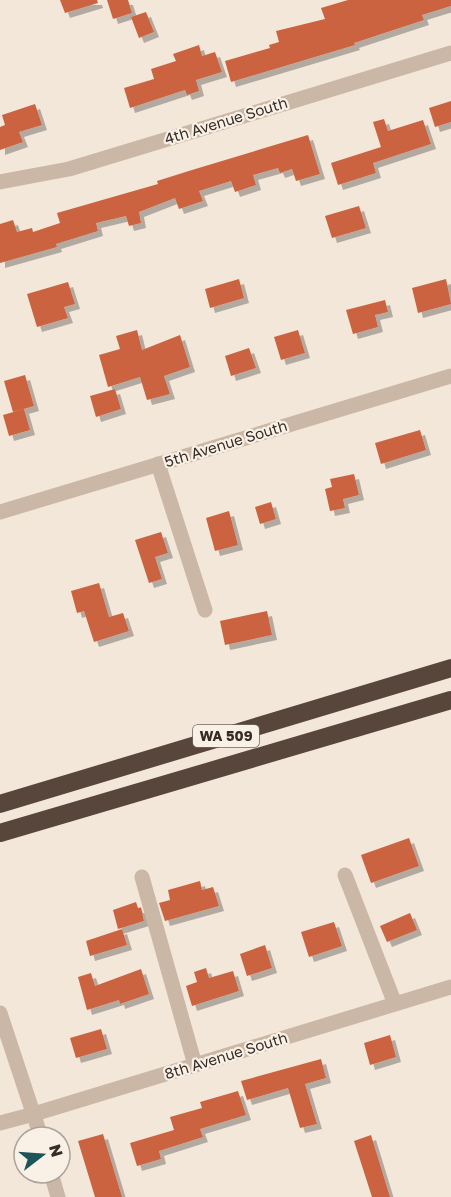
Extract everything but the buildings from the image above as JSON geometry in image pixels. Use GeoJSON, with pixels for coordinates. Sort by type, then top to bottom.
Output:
{"type":"FeatureCollection","features":[{"type":"Feature","properties":{"kind":"highway","name":"WA 509"},"geometry":{"type":"LineString","coordinates":[[0,804],[451,668]]}},
{"type":"Feature","properties":{"kind":"highway","name":"WA 509"},"geometry":{"type":"LineString","coordinates":[[0,833],[451,700]]}},
{"type":"Feature","properties":{"kind":"street","name":"4th Avenue South"},"geometry":{"type":"LineString","coordinates":[[0,182],[69,169],[451,53]]}},
{"type":"Feature","properties":{"kind":"street","name":"5th Avenue South"},"geometry":{"type":"LineString","coordinates":[[0,512],[451,376]]}},
{"type":"Feature","properties":{"kind":"street"},"geometry":{"type":"LineString","coordinates":[[158,464],[205,610]]}},
{"type":"Feature","properties":{"kind":"street"},"geometry":{"type":"LineString","coordinates":[[345,875],[395,1004]]}},
{"type":"Feature","properties":{"kind":"street"},"geometry":{"type":"LineString","coordinates":[[142,877],[195,1065]]}},
{"type":"Feature","properties":{"kind":"street","name":"8th Avenue South"},"geometry":{"type":"LineString","coordinates":[[0,1123],[451,987]]}},
{"type":"Feature","properties":{"kind":"street"},"geometry":{"type":"LineString","coordinates":[[0,1013],[37,1125]]}}]}
